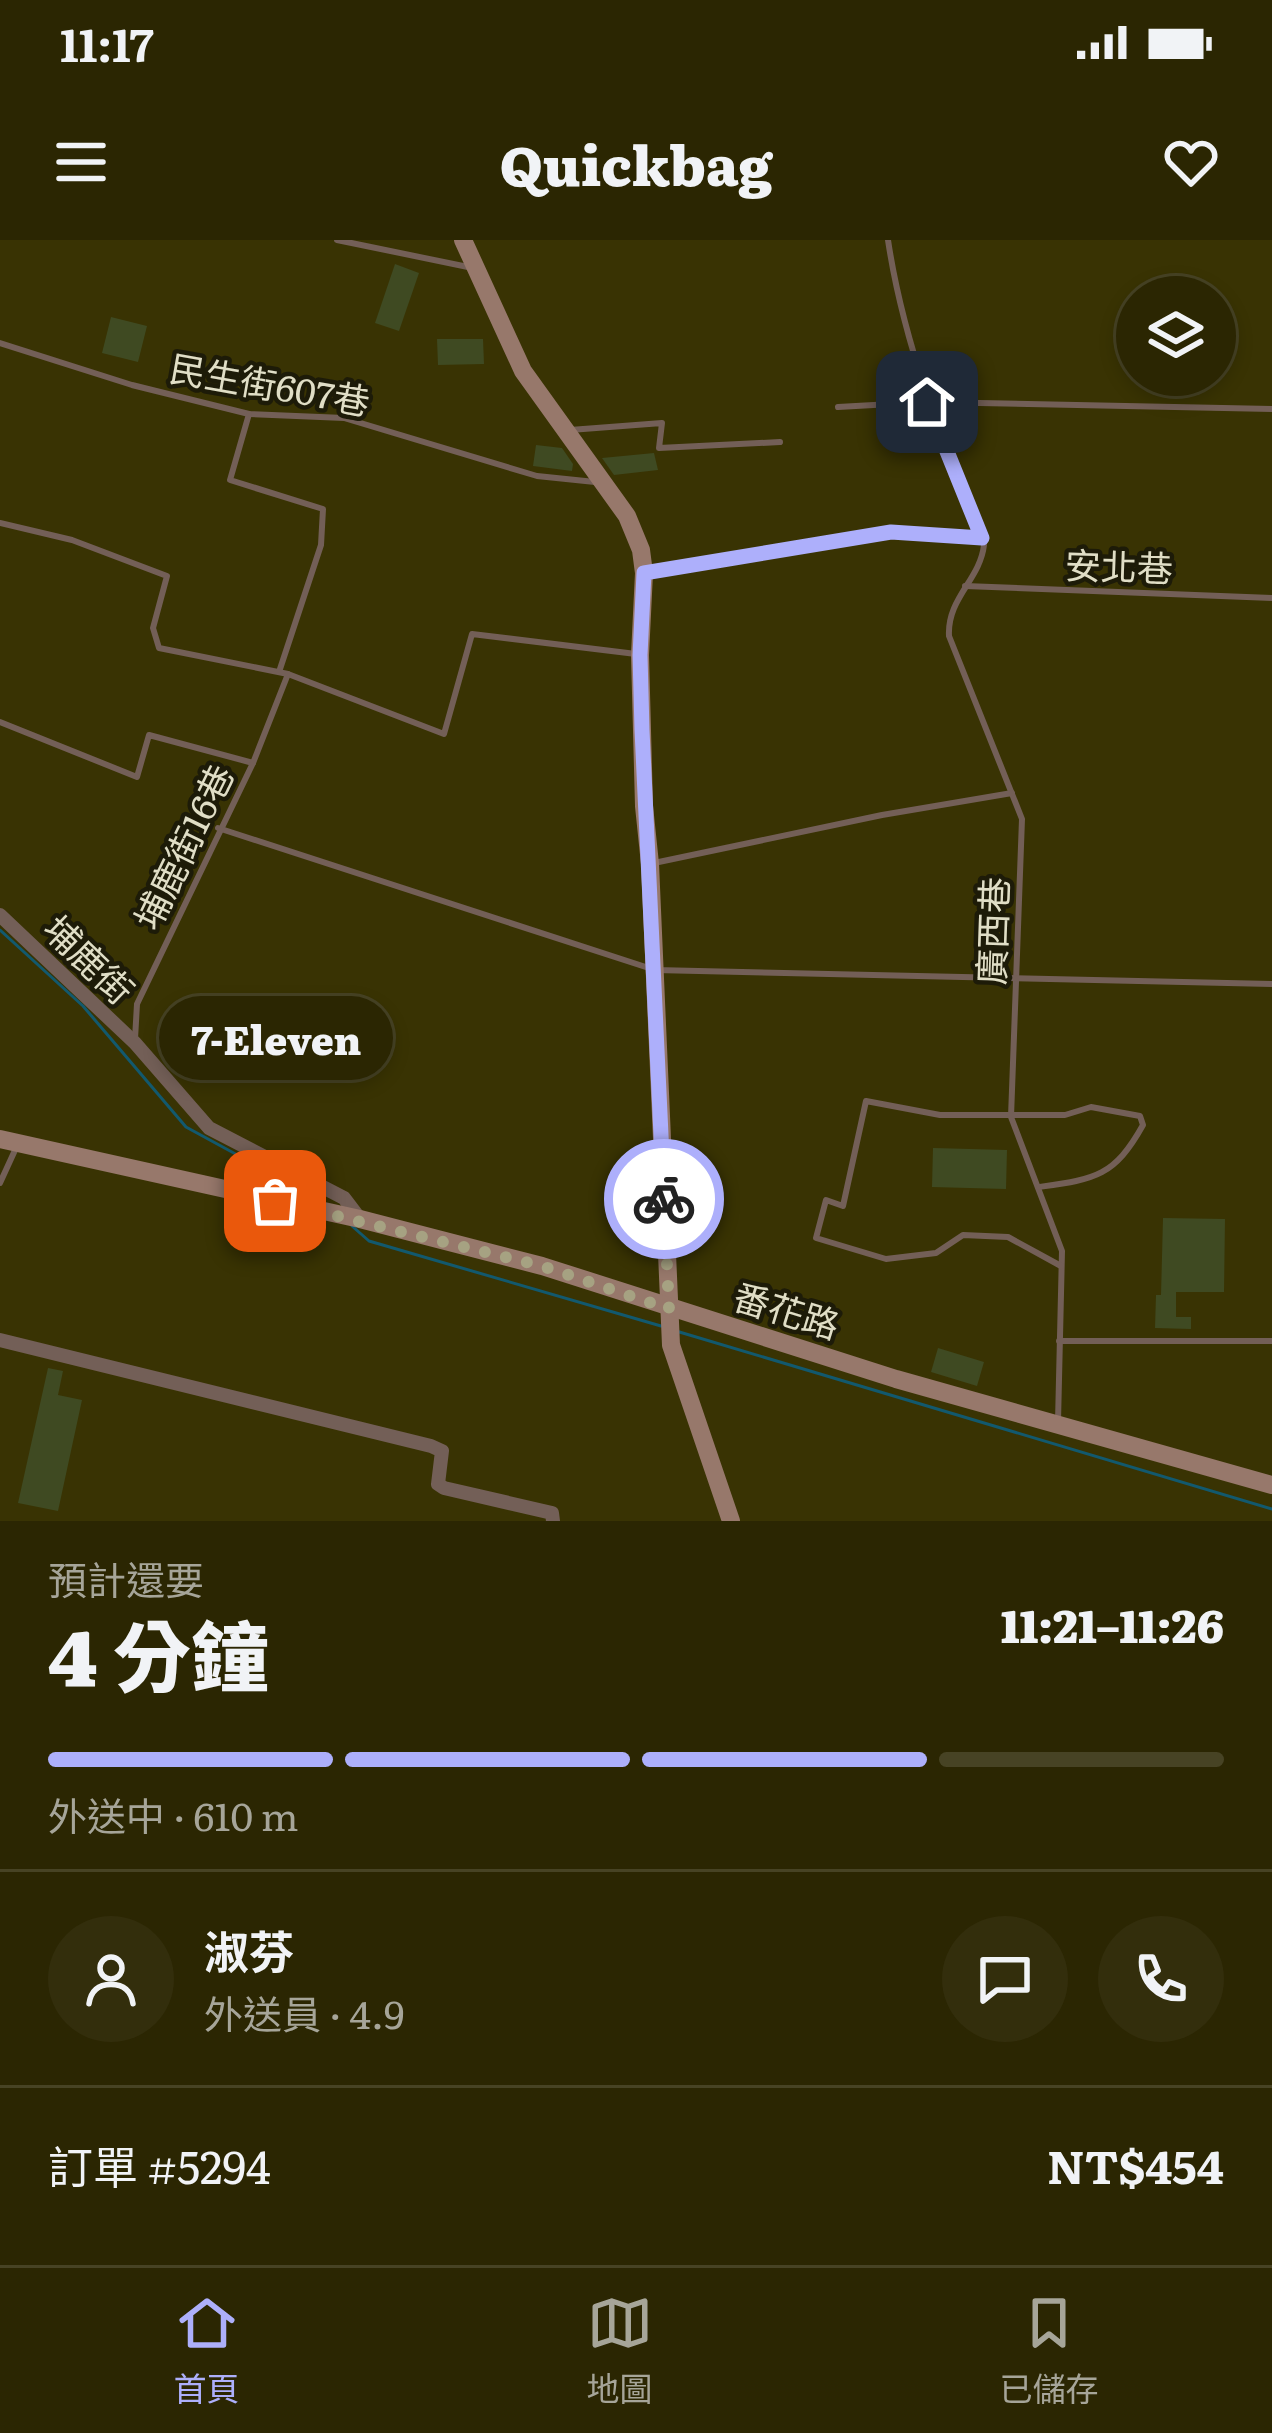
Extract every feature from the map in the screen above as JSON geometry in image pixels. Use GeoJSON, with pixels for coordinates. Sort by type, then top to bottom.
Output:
{"type":"FeatureCollection","features":[{"type":"Feature","properties":{"kind":"street"},"geometry":{"type":"LineString","coordinates":[[464,240],[523,371],[627,516],[641,550],[644,806],[656,970],[671,1345],[731,1521]]}},
{"type":"Feature","properties":{"kind":"street","name":"埔鹿街"},"geometry":{"type":"LineString","coordinates":[[0,915],[135,1043],[209,1128],[344,1198],[360,1219]]}},
{"type":"Feature","properties":{"kind":"street","name":"番花路"},"geometry":{"type":"LineString","coordinates":[[9,1141],[360,1219],[542,1266],[669,1309],[1272,1485]]}},
{"type":"Feature","properties":{"kind":"street"},"geometry":{"type":"LineString","coordinates":[[0,1340],[431,1446],[442,1451],[438,1484],[444,1488],[552,1513],[553,1521]]}},
{"type":"Feature","properties":{"kind":"lane"},"geometry":{"type":"LineString","coordinates":[[337,240],[477,269]]}},
{"type":"Feature","properties":{"kind":"lane"},"geometry":{"type":"LineString","coordinates":[[644,573],[891,532],[982,538],[927,402],[897,298],[888,240]]}},
{"type":"Feature","properties":{"kind":"lane","name":"民生街607巷"},"geometry":{"type":"LineString","coordinates":[[0,343],[132,385],[249,414],[344,418],[537,476],[602,483]]}},
{"type":"Feature","properties":{"kind":"lane"},"geometry":{"type":"LineString","coordinates":[[838,406],[927,402],[1272,409]]}},
{"type":"Feature","properties":{"kind":"lane","name":"埔鹿街16巷"},"geometry":{"type":"LineString","coordinates":[[135,1043],[137,1004],[253,763],[321,545],[323,508],[230,480],[249,414]]}},
{"type":"Feature","properties":{"kind":"lane"},"geometry":{"type":"LineString","coordinates":[[566,430],[662,423],[659,448],[780,442]]}},
{"type":"Feature","properties":{"kind":"lane"},"geometry":{"type":"LineString","coordinates":[[0,523],[72,540],[167,576],[154,628],[160,648],[284,673],[444,734],[472,634],[640,655]]}},
{"type":"Feature","properties":{"kind":"lane","name":"廣西巷"},"geometry":{"type":"LineString","coordinates":[[982,538],[982,561],[948,620],[949,636],[1022,819],[1011,1118],[1062,1251],[1058,1423]]}},
{"type":"Feature","properties":{"kind":"lane","name":"安北巷"},"geometry":{"type":"LineString","coordinates":[[965,586],[1272,598]]}},
{"type":"Feature","properties":{"kind":"lane"},"geometry":{"type":"LineString","coordinates":[[0,722],[137,777],[149,735],[253,763]]}},
{"type":"Feature","properties":{"kind":"lane"},"geometry":{"type":"LineString","coordinates":[[650,864],[1014,792]]}},
{"type":"Feature","properties":{"kind":"lane"},"geometry":{"type":"LineString","coordinates":[[218,828],[656,970],[1272,983]]}},
{"type":"Feature","properties":{"kind":"lane"},"geometry":{"type":"LineString","coordinates":[[1038,1188],[1093,1180],[1110,1171],[1143,1125],[1140,1116],[1091,1107],[1065,1115],[1011,1118],[940,1115],[866,1101],[843,1206],[826,1200],[816,1238],[886,1259],[936,1253],[962,1235],[1007,1237],[1061,1266]]}},
{"type":"Feature","properties":{"kind":"lane"},"geometry":{"type":"LineString","coordinates":[[0,1183],[9,1141]]}},
{"type":"Feature","properties":{"kind":"lane"},"geometry":{"type":"LineString","coordinates":[[1059,1342],[1272,1342]]}},
{"type":"Feature","properties":{"kind":"building"},"geometry":{"type":"Polygon","coordinates":[[[395,264],[419,273],[399,331],[375,323],[395,264]]]}},
{"type":"Feature","properties":{"kind":"building"},"geometry":{"type":"Polygon","coordinates":[[[111,317],[147,326],[138,362],[102,353],[111,317]]]}},
{"type":"Feature","properties":{"kind":"building"},"geometry":{"type":"Polygon","coordinates":[[[437,339],[483,339],[484,364],[438,365],[437,339]]]}},
{"type":"Feature","properties":{"kind":"building"},"geometry":{"type":"Polygon","coordinates":[[[536,445],[562,448],[573,464],[572,471],[533,466],[536,445]]]}},
{"type":"Feature","properties":{"kind":"building"},"geometry":{"type":"Polygon","coordinates":[[[654,453],[658,470],[614,475],[602,458],[654,453]]]}},
{"type":"Feature","properties":{"kind":"building"},"geometry":{"type":"Polygon","coordinates":[[[933,1148],[1007,1150],[1006,1189],[932,1187],[933,1148]]]}},
{"type":"Feature","properties":{"kind":"building"},"geometry":{"type":"Polygon","coordinates":[[[1163,1218],[1225,1219],[1224,1292],[1176,1292],[1176,1317],[1191,1317],[1191,1329],[1155,1328],[1163,1218]]]}},
{"type":"Feature","properties":{"kind":"building"},"geometry":{"type":"Polygon","coordinates":[[[938,1348],[984,1362],[977,1386],[931,1372],[938,1348]]]}},
{"type":"Feature","properties":{"kind":"building"},"geometry":{"type":"Polygon","coordinates":[[[48,1368],[63,1371],[58,1395],[82,1400],[58,1511],[18,1503],[48,1368]]]}},
{"type":"Feature","properties":{"kind":"waterway"},"geometry":{"type":"LineString","coordinates":[[0,930],[83,1006],[186,1127],[322,1201]]}},
{"type":"Feature","properties":{"kind":"waterway"},"geometry":{"type":"LineString","coordinates":[[352,1226],[369,1241],[661,1326]]}},
{"type":"Feature","properties":{"kind":"waterway"},"geometry":{"type":"LineString","coordinates":[[676,1331],[1272,1509]]}},
{"type":"Feature","properties":{"kind":"way so far"},"geometry":{"type":"LineString","coordinates":[[275,1201],[542,1266],[669,1309],[664,1199]]}},
{"type":"Feature","properties":{"kind":"place","name":"7-Eleven"},"geometry":{"type":"Point","coordinates":[275,1201]}},
{"type":"Feature","properties":{"kind":"route"},"geometry":{"type":"LineString","coordinates":[[664,1199],[656,970],[644,806],[640,655],[644,573],[891,532],[982,538],[927,402]]}}]}
